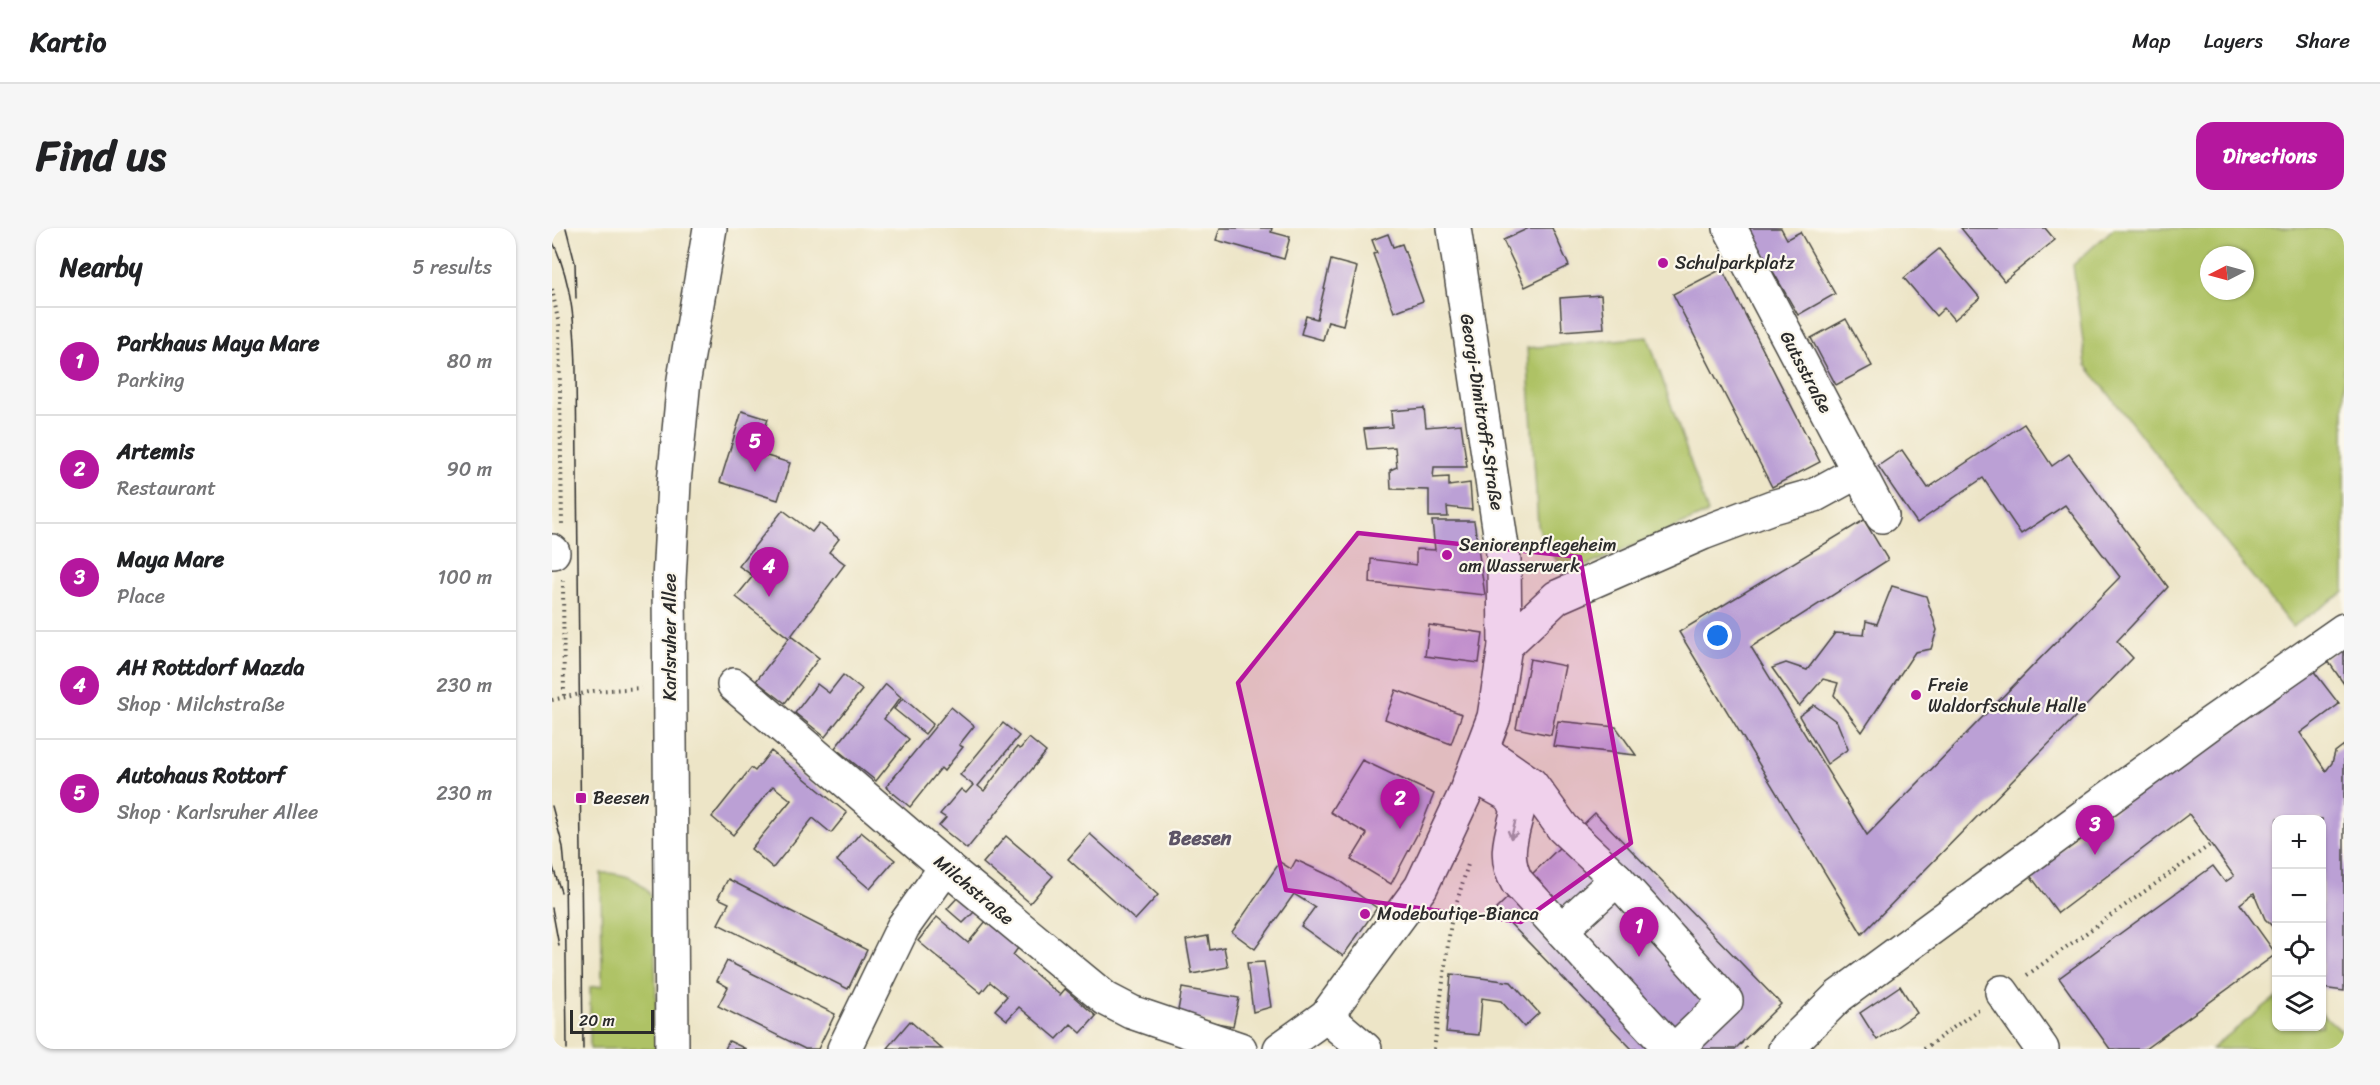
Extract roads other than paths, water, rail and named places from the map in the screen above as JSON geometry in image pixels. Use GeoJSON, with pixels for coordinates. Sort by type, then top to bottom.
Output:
{"type":"FeatureCollection","features":[{"type":"Feature","properties":{"kind":"street","name":"Karlsruher Allee"},"geometry":{"type":"LineString","coordinates":[[672,1049],[669,570],[674,483],[684,379],[710,228]]}},
{"type":"Feature","properties":{"kind":"street","name":"Gutsstraße"},"geometry":{"type":"LineString","coordinates":[[1730,228],[1882,516]]}},
{"type":"Feature","properties":{"kind":"street","name":"Georgi-Dimitroff-Straße"},"geometry":{"type":"LineString","coordinates":[[1280,1049],[1326,1016],[1421,887],[1478,762],[1494,717],[1505,646],[1504,560],[1451,229]]}},
{"type":"Feature","properties":{"kind":"street"},"geometry":{"type":"LineString","coordinates":[[1505,646],[1557,597],[1703,533],[1772,507],[1815,495],[1857,472]]}},
{"type":"Feature","properties":{"kind":"street"},"geometry":{"type":"LineString","coordinates":[[1785,1049],[1839,996],[2208,725],[2344,630]]}},
{"type":"Feature","properties":{"kind":"street","name":"Milchstraße"},"geometry":{"type":"LineString","coordinates":[[734,685],[946,867],[1106,999],[1131,1012],[1240,1049]]}},
{"type":"Feature","properties":{"kind":"street"},"geometry":{"type":"LineString","coordinates":[[1478,762],[1531,784],[1563,828],[1617,879],[1726,1001],[1676,1049]]}},
{"type":"Feature","properties":{"kind":"street"},"geometry":{"type":"LineString","coordinates":[[1478,762],[1511,796],[1518,810],[1508,853],[1510,869],[1517,882],[1671,1049]]}},
{"type":"Feature","properties":{"kind":"street"},"geometry":{"type":"LineString","coordinates":[[844,1049],[903,927],[946,867]]}},
{"type":"Feature","properties":{"kind":"street"},"geometry":{"type":"LineString","coordinates":[[1562,929],[1617,879]]}},
{"type":"Feature","properties":{"kind":"street"},"geometry":{"type":"LineString","coordinates":[[2002,992],[2042,1049]]}},
{"type":"Feature","properties":{"kind":"street"},"geometry":{"type":"LineString","coordinates":[[1326,1016],[1365,1049]]}},
{"type":"Feature","properties":{"kind":"tram line"},"geometry":{"type":"LineString","coordinates":[[566,228],[575,263],[576,298]]}},
{"type":"Feature","properties":{"kind":"tram line"},"geometry":{"type":"LineString","coordinates":[[552,240],[568,288],[576,353],[583,1049]]}},
{"type":"Feature","properties":{"kind":"tram line"},"geometry":{"type":"LineString","coordinates":[[552,806],[563,847],[565,868],[567,1049]]}},
{"type":"Feature","properties":{"kind":"tram line"},"geometry":{"type":"LineString","coordinates":[[552,864],[561,892]]}},
{"type":"Feature","properties":{"kind":"tram line"},"geometry":{"type":"LineString","coordinates":[[552,908],[559,946]]}},
{"type":"Feature","properties":{"kind":"place","name":"Schulparkplatz"},"geometry":{"type":"Point","coordinates":[1663,263]}},
{"type":"Feature","properties":{"kind":"place","name":"Autohaus Rottorf"},"geometry":{"type":"Point","coordinates":[755,472]}},
{"type":"Feature","properties":{"kind":"place","name":"Seniorenpflegeheim am Wasserwerk"},"geometry":{"type":"Point","coordinates":[1447,555]}},
{"type":"Feature","properties":{"kind":"place","name":"AH Rottdorf Mazda"},"geometry":{"type":"Point","coordinates":[769,597]}},
{"type":"Feature","properties":{"kind":"place","name":"Freie Waldorfschule Halle"},"geometry":{"type":"Point","coordinates":[1916,695]}},
{"type":"Feature","properties":{"kind":"place","name":"Beesen"},"geometry":{"type":"Point","coordinates":[581,798]}},
{"type":"Feature","properties":{"kind":"place","name":"Artemis"},"geometry":{"type":"Point","coordinates":[1400,829]}},
{"type":"Feature","properties":{"kind":"place","name":"Maya Mare"},"geometry":{"type":"Point","coordinates":[2095,855]}},
{"type":"Feature","properties":{"kind":"place","name":"Modeboutiqe-Bianca"},"geometry":{"type":"Point","coordinates":[1365,914]}},
{"type":"Feature","properties":{"kind":"place","name":"Parkhaus Maya Mare"},"geometry":{"type":"Point","coordinates":[1639,957]}},
{"type":"Feature","properties":{"kind":"district","name":"Beesen"},"geometry":{"type":"Point","coordinates":[1200,838]}}]}
